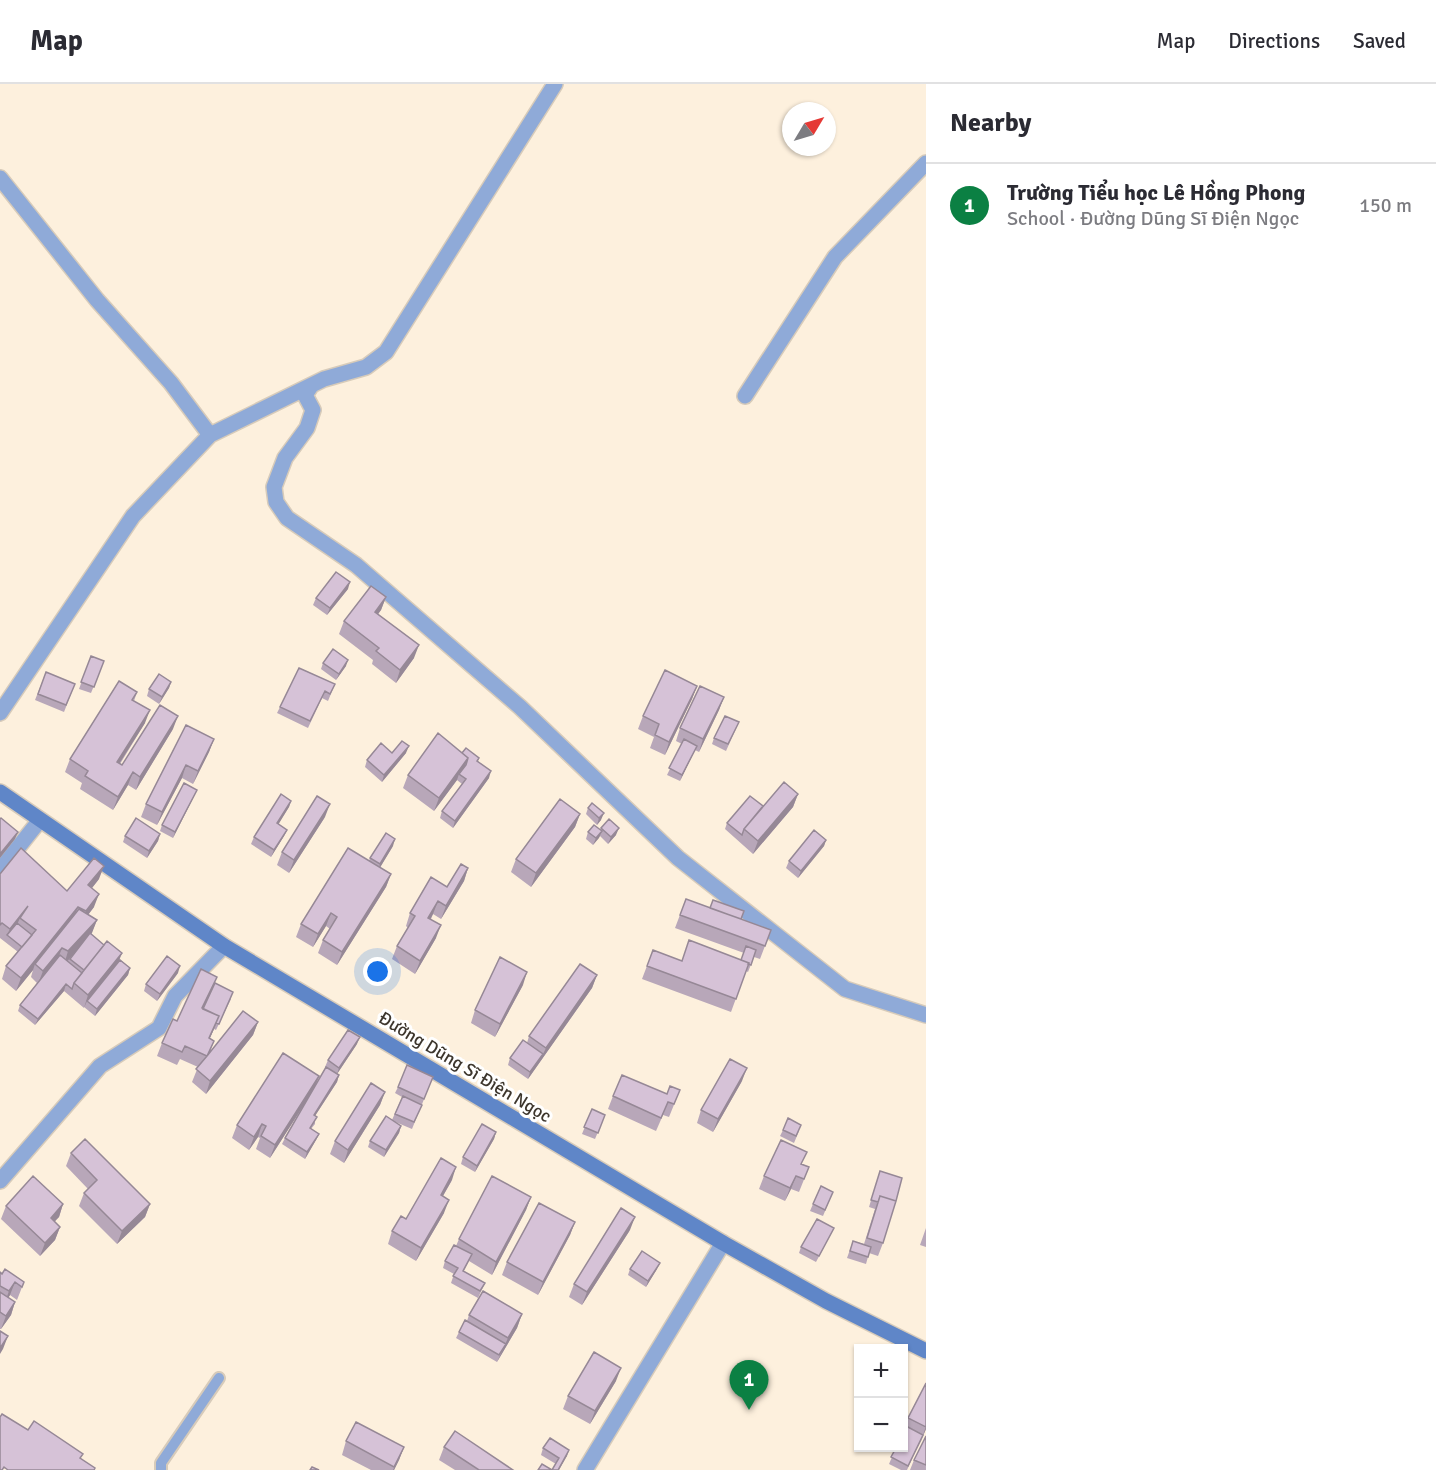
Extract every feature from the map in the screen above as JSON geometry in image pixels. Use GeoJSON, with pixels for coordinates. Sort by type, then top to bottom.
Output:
{"type":"FeatureCollection","features":[{"type":"Feature","properties":{"kind":"main road","name":"Đường Dũng Sĩ Điện Ngọc"},"geometry":{"type":"LineString","coordinates":[[0,792],[224,946],[723,1244],[826,1301],[926,1350]]}},
{"type":"Feature","properties":{"kind":"street"},"geometry":{"type":"LineString","coordinates":[[0,713],[133,516],[210,435],[311,386],[366,367],[386,352],[555,84]]}},
{"type":"Feature","properties":{"kind":"street"},"geometry":{"type":"LineString","coordinates":[[745,396],[835,257],[926,163]]}},
{"type":"Feature","properties":{"kind":"street"},"geometry":{"type":"LineString","coordinates":[[0,178],[97,300],[171,383],[210,435]]}},
{"type":"Feature","properties":{"kind":"street"},"geometry":{"type":"LineString","coordinates":[[311,386],[306,395],[313,410],[307,428],[285,458],[274,487],[276,502],[286,518],[357,565],[520,707],[678,858],[845,989],[926,1015]]}},
{"type":"Feature","properties":{"kind":"street"},"geometry":{"type":"LineString","coordinates":[[0,870],[40,820]]}},
{"type":"Feature","properties":{"kind":"street"},"geometry":{"type":"LineString","coordinates":[[0,1181],[100,1066],[159,1028],[176,996],[224,946]]}},
{"type":"Feature","properties":{"kind":"street"},"geometry":{"type":"LineString","coordinates":[[585,1470],[723,1244]]}},
{"type":"Feature","properties":{"kind":"lane"},"geometry":{"type":"LineString","coordinates":[[161,1470],[161,1463],[219,1378]]}},
{"type":"Feature","properties":{"kind":"building"},"geometry":{"type":"Polygon","coordinates":[[[336,572],[350,582],[330,608],[316,598],[336,572]]]}},
{"type":"Feature","properties":{"kind":"building"},"geometry":{"type":"Polygon","coordinates":[[[371,586],[386,597],[375,612],[419,645],[400,670],[376,651],[379,648],[344,621],[371,586]]]}},
{"type":"Feature","properties":{"kind":"building"},"geometry":{"type":"Polygon","coordinates":[[[333,649],[348,660],[339,674],[323,663],[333,649]]]}},
{"type":"Feature","properties":{"kind":"building"},"geometry":{"type":"Polygon","coordinates":[[[91,656],[104,661],[94,687],[81,682],[91,656]]]}},
{"type":"Feature","properties":{"kind":"building"},"geometry":{"type":"Polygon","coordinates":[[[299,668],[335,684],[330,694],[325,691],[310,721],[280,707],[299,668]]]}},
{"type":"Feature","properties":{"kind":"building"},"geometry":{"type":"Polygon","coordinates":[[[665,670],[697,686],[669,742],[655,735],[659,724],[643,716],[665,670]]]}},
{"type":"Feature","properties":{"kind":"building"},"geometry":{"type":"Polygon","coordinates":[[[46,672],[75,684],[66,705],[38,694],[46,672]]]}},
{"type":"Feature","properties":{"kind":"building"},"geometry":{"type":"Polygon","coordinates":[[[159,674],[171,682],[162,697],[149,689],[159,674]]]}},
{"type":"Feature","properties":{"kind":"building"},"geometry":{"type":"Polygon","coordinates":[[[119,681],[137,692],[132,700],[150,710],[117,762],[122,765],[160,705],[178,716],[140,777],[133,772],[118,797],[85,776],[88,771],[70,759],[119,681]]]}},
{"type":"Feature","properties":{"kind":"building"},"geometry":{"type":"Polygon","coordinates":[[[700,686],[724,697],[703,739],[680,728],[700,686]]]}},
{"type":"Feature","properties":{"kind":"building"},"geometry":{"type":"Polygon","coordinates":[[[725,716],[739,722],[728,744],[714,738],[725,716]]]}},
{"type":"Feature","properties":{"kind":"building"},"geometry":{"type":"Polygon","coordinates":[[[186,725],[214,739],[198,771],[186,765],[162,812],[146,804],[186,725]]]}},
{"type":"Feature","properties":{"kind":"building"},"geometry":{"type":"Polygon","coordinates":[[[438,733],[468,758],[439,798],[408,775],[438,733]]]}},
{"type":"Feature","properties":{"kind":"building"},"geometry":{"type":"Polygon","coordinates":[[[684,739],[697,746],[682,775],[669,768],[684,739]]]}},
{"type":"Feature","properties":{"kind":"building"},"geometry":{"type":"Polygon","coordinates":[[[402,741],[409,746],[384,775],[367,760],[381,743],[392,753],[402,741]]]}},
{"type":"Feature","properties":{"kind":"building"},"geometry":{"type":"Polygon","coordinates":[[[466,748],[479,758],[477,761],[491,771],[455,821],[442,811],[466,779],[459,774],[468,758],[462,753],[466,748]]]}},
{"type":"Feature","properties":{"kind":"building"},"geometry":{"type":"Polygon","coordinates":[[[784,782],[798,794],[758,841],[744,829],[784,782]]]}},
{"type":"Feature","properties":{"kind":"building"},"geometry":{"type":"Polygon","coordinates":[[[184,783],[197,790],[175,832],[162,825],[184,783]]]}},
{"type":"Feature","properties":{"kind":"building"},"geometry":{"type":"Polygon","coordinates":[[[281,794],[291,801],[277,823],[287,830],[274,850],[254,837],[281,794]]]}},
{"type":"Feature","properties":{"kind":"building"},"geometry":{"type":"Polygon","coordinates":[[[317,796],[330,804],[294,860],[282,852],[317,796]]]}},
{"type":"Feature","properties":{"kind":"building"},"geometry":{"type":"Polygon","coordinates":[[[750,796],[763,806],[744,829],[742,835],[727,823],[750,796]]]}},
{"type":"Feature","properties":{"kind":"building"},"geometry":{"type":"Polygon","coordinates":[[[560,799],[580,814],[536,873],[516,859],[560,799]]]}},
{"type":"Feature","properties":{"kind":"building"},"geometry":{"type":"Polygon","coordinates":[[[592,803],[604,813],[599,818],[588,808],[592,803]]]}},
{"type":"Feature","properties":{"kind":"building"},"geometry":{"type":"Polygon","coordinates":[[[136,818],[160,834],[149,851],[125,836],[136,818]]]}},
{"type":"Feature","properties":{"kind":"building"},"geometry":{"type":"Polygon","coordinates":[[[0,819],[18,832],[0,854],[0,819]]]}},
{"type":"Feature","properties":{"kind":"building"},"geometry":{"type":"Polygon","coordinates":[[[609,819],[619,828],[611,837],[601,828],[609,819]]]}},
{"type":"Feature","properties":{"kind":"building"},"geometry":{"type":"Polygon","coordinates":[[[594,825],[602,831],[596,838],[588,832],[594,825]]]}},
{"type":"Feature","properties":{"kind":"building"},"geometry":{"type":"Polygon","coordinates":[[[814,830],[826,840],[801,871],[789,861],[814,830]]]}},
{"type":"Feature","properties":{"kind":"building"},"geometry":{"type":"Polygon","coordinates":[[[386,833],[395,839],[380,864],[370,858],[386,833]]]}},
{"type":"Feature","properties":{"kind":"building"},"geometry":{"type":"Polygon","coordinates":[[[21,848],[67,891],[94,858],[104,866],[88,885],[99,894],[86,911],[78,907],[21,978],[6,966],[36,930],[20,918],[28,906],[10,929],[2,923],[0,925],[0,874],[21,848]]]}},
{"type":"Feature","properties":{"kind":"building"},"geometry":{"type":"Polygon","coordinates":[[[348,848],[391,874],[342,952],[323,940],[337,917],[331,913],[318,934],[301,924],[348,848]]]}},
{"type":"Feature","properties":{"kind":"building"},"geometry":{"type":"Polygon","coordinates":[[[461,864],[468,868],[446,906],[438,901],[428,918],[441,925],[420,961],[397,946],[415,916],[410,913],[431,877],[447,887],[461,864]]]}},
{"type":"Feature","properties":{"kind":"building"},"geometry":{"type":"Polygon","coordinates":[[[686,899],[771,930],[765,946],[680,915],[686,899]]]}},
{"type":"Feature","properties":{"kind":"building"},"geometry":{"type":"Polygon","coordinates":[[[713,900],[744,911],[741,919],[710,908],[713,900]]]}},
{"type":"Feature","properties":{"kind":"building"},"geometry":{"type":"Polygon","coordinates":[[[79,909],[97,920],[68,951],[62,948],[43,971],[35,964],[79,909]]]}},
{"type":"Feature","properties":{"kind":"building"},"geometry":{"type":"Polygon","coordinates":[[[17,923],[32,935],[22,947],[7,935],[17,923]]]}},
{"type":"Feature","properties":{"kind":"building"},"geometry":{"type":"Polygon","coordinates":[[[90,933],[104,945],[84,970],[70,959],[90,933]]]}},
{"type":"Feature","properties":{"kind":"building"},"geometry":{"type":"Polygon","coordinates":[[[689,940],[749,963],[736,999],[647,966],[653,950],[682,961],[689,940]]]}},
{"type":"Feature","properties":{"kind":"building"},"geometry":{"type":"Polygon","coordinates":[[[107,941],[122,953],[88,995],[74,983],[107,941]]]}},
{"type":"Feature","properties":{"kind":"building"},"geometry":{"type":"Polygon","coordinates":[[[746,946],[756,950],[751,965],[741,960],[746,946]]]}},
{"type":"Feature","properties":{"kind":"building"},"geometry":{"type":"Polygon","coordinates":[[[60,955],[82,973],[72,989],[66,984],[38,1019],[20,1005],[60,955]]]}},
{"type":"Feature","properties":{"kind":"building"},"geometry":{"type":"Polygon","coordinates":[[[167,956],[180,966],[160,994],[146,984],[167,956]]]}},
{"type":"Feature","properties":{"kind":"building"},"geometry":{"type":"Polygon","coordinates":[[[500,957],[527,972],[500,1024],[475,1010],[500,957]]]}},
{"type":"Feature","properties":{"kind":"building"},"geometry":{"type":"Polygon","coordinates":[[[120,960],[130,968],[97,1009],[87,1001],[120,960]]]}},
{"type":"Feature","properties":{"kind":"building"},"geometry":{"type":"Polygon","coordinates":[[[580,964],[597,975],[546,1048],[529,1036],[580,964]]]}},
{"type":"Feature","properties":{"kind":"building"},"geometry":{"type":"Polygon","coordinates":[[[201,969],[217,977],[202,1008],[219,1016],[209,1038],[214,1041],[207,1056],[185,1046],[182,1052],[162,1043],[173,1019],[177,1021],[201,969]]]}},
{"type":"Feature","properties":{"kind":"building"},"geometry":{"type":"Polygon","coordinates":[[[215,983],[233,992],[219,1024],[216,1023],[219,1016],[203,1009],[215,983]]]}},
{"type":"Feature","properties":{"kind":"building"},"geometry":{"type":"Polygon","coordinates":[[[243,1011],[258,1022],[210,1081],[196,1069],[243,1011]]]}},
{"type":"Feature","properties":{"kind":"building"},"geometry":{"type":"Polygon","coordinates":[[[348,1030],[360,1037],[339,1068],[328,1060],[348,1030]]]}},
{"type":"Feature","properties":{"kind":"building"},"geometry":{"type":"Polygon","coordinates":[[[523,1040],[543,1054],[530,1072],[510,1058],[523,1040]]]}},
{"type":"Feature","properties":{"kind":"building"},"geometry":{"type":"Polygon","coordinates":[[[283,1053],[319,1076],[275,1145],[261,1136],[266,1126],[262,1124],[254,1137],[237,1125],[283,1053]]]}},
{"type":"Feature","properties":{"kind":"building"},"geometry":{"type":"Polygon","coordinates":[[[730,1059],[747,1068],[718,1119],[701,1110],[730,1059]]]}},
{"type":"Feature","properties":{"kind":"building"},"geometry":{"type":"Polygon","coordinates":[[[407,1065],[433,1077],[424,1099],[398,1087],[407,1065]]]}},
{"type":"Feature","properties":{"kind":"building"},"geometry":{"type":"Polygon","coordinates":[[[326,1067],[339,1075],[314,1115],[317,1117],[310,1128],[319,1134],[307,1152],[285,1138],[326,1067]]]}},
{"type":"Feature","properties":{"kind":"building"},"geometry":{"type":"Polygon","coordinates":[[[622,1075],[667,1094],[670,1086],[680,1090],[674,1104],[668,1102],[661,1118],[613,1096],[622,1075]]]}},
{"type":"Feature","properties":{"kind":"building"},"geometry":{"type":"Polygon","coordinates":[[[371,1083],[385,1092],[348,1150],[335,1141],[371,1083]]]}},
{"type":"Feature","properties":{"kind":"building"},"geometry":{"type":"Polygon","coordinates":[[[403,1096],[422,1105],[414,1122],[395,1114],[403,1096]]]}},
{"type":"Feature","properties":{"kind":"building"},"geometry":{"type":"Polygon","coordinates":[[[592,1109],[605,1115],[598,1133],[584,1127],[592,1109]]]}},
{"type":"Feature","properties":{"kind":"building"},"geometry":{"type":"Polygon","coordinates":[[[386,1116],[401,1126],[386,1150],[370,1141],[386,1116]]]}},
{"type":"Feature","properties":{"kind":"building"},"geometry":{"type":"Polygon","coordinates":[[[788,1118],[801,1125],[796,1136],[783,1130],[788,1118]]]}},
{"type":"Feature","properties":{"kind":"building"},"geometry":{"type":"Polygon","coordinates":[[[482,1124],[496,1132],[477,1166],[463,1157],[482,1124]]]}},
{"type":"Feature","properties":{"kind":"building"},"geometry":{"type":"Polygon","coordinates":[[[85,1139],[150,1204],[122,1231],[84,1193],[97,1180],[71,1153],[85,1139]]]}},
{"type":"Feature","properties":{"kind":"building"},"geometry":{"type":"Polygon","coordinates":[[[781,1140],[807,1152],[801,1164],[809,1167],[804,1179],[796,1176],[790,1188],[764,1176],[781,1140]]]}},
{"type":"Feature","properties":{"kind":"building"},"geometry":{"type":"Polygon","coordinates":[[[441,1158],[456,1167],[441,1195],[449,1200],[421,1248],[392,1231],[401,1216],[406,1219],[441,1158]]]}},
{"type":"Feature","properties":{"kind":"building"},"geometry":{"type":"Polygon","coordinates":[[[880,1171],[902,1178],[896,1201],[880,1196],[878,1202],[871,1200],[880,1171]]]}},
{"type":"Feature","properties":{"kind":"building"},"geometry":{"type":"Polygon","coordinates":[[[33,1176],[63,1204],[51,1218],[60,1227],[45,1243],[6,1206],[33,1176]]]}},
{"type":"Feature","properties":{"kind":"building"},"geometry":{"type":"Polygon","coordinates":[[[492,1176],[531,1197],[496,1262],[459,1239],[492,1176]]]}},
{"type":"Feature","properties":{"kind":"building"},"geometry":{"type":"Polygon","coordinates":[[[821,1186],[833,1192],[825,1210],[813,1204],[821,1186]]]}},
{"type":"Feature","properties":{"kind":"building"},"geometry":{"type":"Polygon","coordinates":[[[880,1196],[896,1201],[883,1243],[867,1238],[880,1196]]]}},
{"type":"Feature","properties":{"kind":"building"},"geometry":{"type":"Polygon","coordinates":[[[539,1203],[575,1222],[543,1282],[507,1262],[539,1203]]]}},
{"type":"Feature","properties":{"kind":"building"},"geometry":{"type":"Polygon","coordinates":[[[621,1208],[635,1217],[587,1292],[574,1284],[621,1208]]]}},
{"type":"Feature","properties":{"kind":"building"},"geometry":{"type":"Polygon","coordinates":[[[817,1219],[834,1228],[819,1256],[801,1247],[817,1219]]]}},
{"type":"Feature","properties":{"kind":"building"},"geometry":{"type":"Polygon","coordinates":[[[853,1241],[871,1247],[868,1257],[850,1251],[853,1241]]]}},
{"type":"Feature","properties":{"kind":"building"},"geometry":{"type":"Polygon","coordinates":[[[454,1245],[472,1254],[463,1271],[485,1283],[480,1291],[453,1276],[458,1268],[445,1261],[454,1245]]]}},
{"type":"Feature","properties":{"kind":"building"},"geometry":{"type":"Polygon","coordinates":[[[642,1251],[660,1263],[648,1281],[630,1269],[642,1251]]]}},
{"type":"Feature","properties":{"kind":"building"},"geometry":{"type":"Polygon","coordinates":[[[5,1269],[24,1282],[22,1287],[15,1282],[9,1291],[0,1286],[0,1272],[2,1274],[5,1269]]]}},
{"type":"Feature","properties":{"kind":"building"},"geometry":{"type":"Polygon","coordinates":[[[483,1291],[522,1314],[508,1338],[469,1315],[483,1291]]]}},
{"type":"Feature","properties":{"kind":"building"},"geometry":{"type":"Polygon","coordinates":[[[0,1292],[15,1302],[6,1316],[0,1312],[0,1292]]]}},
{"type":"Feature","properties":{"kind":"building"},"geometry":{"type":"Polygon","coordinates":[[[465,1320],[506,1344],[499,1355],[459,1332],[465,1320]]]}},
{"type":"Feature","properties":{"kind":"building"},"geometry":{"type":"Polygon","coordinates":[[[0,1331],[8,1336],[0,1348],[0,1331]]]}},
{"type":"Feature","properties":{"kind":"building"},"geometry":{"type":"Polygon","coordinates":[[[594,1352],[621,1368],[595,1411],[568,1396],[594,1352]]]}},
{"type":"Feature","properties":{"kind":"building"},"geometry":{"type":"Polygon","coordinates":[[[926,1383],[926,1427],[908,1418],[926,1383]]]}},
{"type":"Feature","properties":{"kind":"building"},"geometry":{"type":"Polygon","coordinates":[[[2,1414],[28,1430],[34,1421],[83,1454],[80,1458],[95,1468],[94,1470],[8,1470],[4,1467],[0,1470],[0,1417],[2,1414]]]}},
{"type":"Feature","properties":{"kind":"building"},"geometry":{"type":"Polygon","coordinates":[[[356,1422],[404,1447],[394,1467],[346,1441],[356,1422]]]}},
{"type":"Feature","properties":{"kind":"building"},"geometry":{"type":"Polygon","coordinates":[[[908,1427],[923,1435],[908,1466],[891,1457],[894,1452],[908,1452],[908,1427]]]}},
{"type":"Feature","properties":{"kind":"building"},"geometry":{"type":"Polygon","coordinates":[[[455,1431],[513,1470],[479,1470],[444,1447],[455,1431]]]}},
{"type":"Feature","properties":{"kind":"building"},"geometry":{"type":"Polygon","coordinates":[[[926,1436],[926,1465],[914,1460],[926,1436]]]}},
{"type":"Feature","properties":{"kind":"building"},"geometry":{"type":"Polygon","coordinates":[[[550,1438],[569,1450],[558,1470],[552,1470],[559,1458],[543,1448],[550,1438]]]}},
{"type":"Feature","properties":{"kind":"building"},"geometry":{"type":"Polygon","coordinates":[[[542,1464],[552,1470],[538,1470],[542,1464]]]}},
{"type":"Feature","properties":{"kind":"place","name":"Trường Tiểu học Lê Hồng Phong"},"geometry":{"type":"Point","coordinates":[749,1410]}}]}
